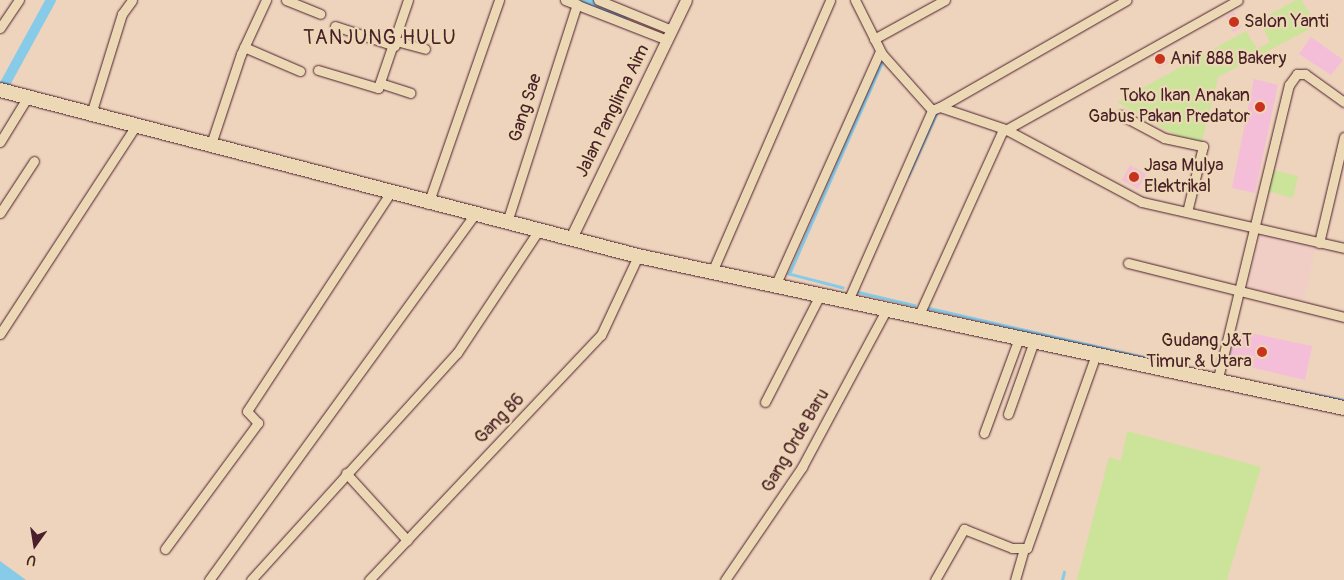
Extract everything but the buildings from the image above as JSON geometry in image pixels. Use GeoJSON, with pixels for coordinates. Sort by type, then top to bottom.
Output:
{"type":"FeatureCollection","features":[{"type":"Feature","properties":{"kind":"main road"},"geometry":{"type":"LineString","coordinates":[[4,91],[390,195],[571,238],[636,261],[712,272],[885,312],[1034,341],[1344,408]]}},
{"type":"Feature","properties":{"kind":"street"},"geometry":{"type":"LineString","coordinates":[[0,28],[19,0]]}},
{"type":"Feature","properties":{"kind":"street"},"geometry":{"type":"LineString","coordinates":[[91,114],[122,14],[132,0]]}},
{"type":"Feature","properties":{"kind":"street"},"geometry":{"type":"LineString","coordinates":[[210,147],[244,48],[266,0]]}},
{"type":"Feature","properties":{"kind":"street"},"geometry":{"type":"LineString","coordinates":[[286,0],[320,14]]}},
{"type":"Feature","properties":{"kind":"street"},"geometry":{"type":"LineString","coordinates":[[318,70],[374,90],[380,83],[396,43],[408,0]]}},
{"type":"Feature","properties":{"kind":"street"},"geometry":{"type":"LineString","coordinates":[[428,204],[498,0]]}},
{"type":"Feature","properties":{"kind":"street"},"geometry":{"type":"LineString","coordinates":[[565,0],[670,35]]}},
{"type":"Feature","properties":{"kind":"street"},"geometry":{"type":"LineString","coordinates":[[598,0],[670,35]]}},
{"type":"Feature","properties":{"kind":"street","name":"Jalan Panglima Aim"},"geometry":{"type":"LineString","coordinates":[[571,238],[686,0]]}},
{"type":"Feature","properties":{"kind":"street"},"geometry":{"type":"LineString","coordinates":[[712,272],[830,0]]}},
{"type":"Feature","properties":{"kind":"street"},"geometry":{"type":"LineString","coordinates":[[855,0],[880,51],[936,108],[1005,130],[1142,202],[1344,248]]}},
{"type":"Feature","properties":{"kind":"street"},"geometry":{"type":"LineString","coordinates":[[874,39],[945,0]]}},
{"type":"Feature","properties":{"kind":"street"},"geometry":{"type":"LineString","coordinates":[[847,303],[936,108],[1127,0]]}},
{"type":"Feature","properties":{"kind":"street"},"geometry":{"type":"LineString","coordinates":[[918,318],[978,180],[1005,130],[1238,0]]}},
{"type":"Feature","properties":{"kind":"street","name":"Gang Sae"},"geometry":{"type":"LineString","coordinates":[[507,222],[577,4]]}},
{"type":"Feature","properties":{"kind":"street"},"geometry":{"type":"LineString","coordinates":[[335,26],[396,43],[426,49]]}},
{"type":"Feature","properties":{"kind":"street"},"geometry":{"type":"LineString","coordinates":[[244,48],[300,71]]}},
{"type":"Feature","properties":{"kind":"street"},"geometry":{"type":"LineString","coordinates":[[775,286],[880,51]]}},
{"type":"Feature","properties":{"kind":"street"},"geometry":{"type":"LineString","coordinates":[[1217,382],[1290,85],[1297,74],[1308,76],[1344,102]]}},
{"type":"Feature","properties":{"kind":"street"},"geometry":{"type":"LineString","coordinates":[[380,83],[410,93]]}},
{"type":"Feature","properties":{"kind":"street"},"geometry":{"type":"LineString","coordinates":[[0,142],[28,98]]}},
{"type":"Feature","properties":{"kind":"street"},"geometry":{"type":"LineString","coordinates":[[1121,115],[1164,138],[1203,146],[1187,212]]}},
{"type":"Feature","properties":{"kind":"street"},"geometry":{"type":"LineString","coordinates":[[0,334],[135,127]]}},
{"type":"Feature","properties":{"kind":"street"},"geometry":{"type":"LineString","coordinates":[[1319,242],[1344,137]]}},
{"type":"Feature","properties":{"kind":"street"},"geometry":{"type":"LineString","coordinates":[[0,212],[34,161]]}},
{"type":"Feature","properties":{"kind":"street"},"geometry":{"type":"LineString","coordinates":[[165,549],[258,423],[247,412],[390,195]]}},
{"type":"Feature","properties":{"kind":"street"},"geometry":{"type":"LineString","coordinates":[[209,580],[474,215]]}},
{"type":"Feature","properties":{"kind":"street"},"geometry":{"type":"LineString","coordinates":[[250,580],[457,352],[538,231]]}},
{"type":"Feature","properties":{"kind":"street","name":"Gang 86"},"geometry":{"type":"LineString","coordinates":[[369,580],[601,335],[636,261]]}},
{"type":"Feature","properties":{"kind":"street"},"geometry":{"type":"LineString","coordinates":[[1128,263],[1344,317]]}},
{"type":"Feature","properties":{"kind":"street"},"geometry":{"type":"LineString","coordinates":[[765,402],[819,297]]}},
{"type":"Feature","properties":{"kind":"street","name":"Gang Orde Baru"},"geometry":{"type":"LineString","coordinates":[[724,580],[802,467],[885,312]]}},
{"type":"Feature","properties":{"kind":"street"},"geometry":{"type":"LineString","coordinates":[[984,433],[1019,338]]}},
{"type":"Feature","properties":{"kind":"street"},"geometry":{"type":"LineString","coordinates":[[1008,414],[1034,341]]}},
{"type":"Feature","properties":{"kind":"street"},"geometry":{"type":"LineString","coordinates":[[1014,580],[1024,549],[1030,543],[1096,354]]}},
{"type":"Feature","properties":{"kind":"street"},"geometry":{"type":"LineString","coordinates":[[346,473],[407,540]]}},
{"type":"Feature","properties":{"kind":"street"},"geometry":{"type":"LineString","coordinates":[[935,580],[964,529],[994,543],[1024,549]]}},
{"type":"Feature","properties":{"kind":"shaded area"},"geometry":{"type":"Polygon","coordinates":[[[1260,233],[1316,245],[1304,300],[1248,287],[1260,233]]]}},
{"type":"Feature","properties":{"kind":"green space"},"geometry":{"type":"Polygon","coordinates":[[[1296,0],[1301,0],[1317,25],[1218,77],[1202,141],[1175,135],[1117,102],[1246,31],[1257,49],[1270,42],[1259,20],[1296,0]]]}},
{"type":"Feature","properties":{"kind":"green space"},"geometry":{"type":"Polygon","coordinates":[[[1272,170],[1298,176],[1293,198],[1267,191],[1272,170]]]}},
{"type":"Feature","properties":{"kind":"green space"},"geometry":{"type":"Polygon","coordinates":[[[1127,431],[1261,467],[1227,580],[1077,580],[1109,457],[1121,461],[1127,431]]]}},
{"type":"Feature","properties":{"kind":"water"},"geometry":{"type":"Polygon","coordinates":[[[0,561],[26,580],[0,580],[0,561]]]}},
{"type":"Feature","properties":{"kind":"waterway"},"geometry":{"type":"LineString","coordinates":[[0,93],[51,0]]}},
{"type":"Feature","properties":{"kind":"waterway"},"geometry":{"type":"LineString","coordinates":[[585,0],[624,15]]}},
{"type":"Feature","properties":{"kind":"waterway"},"geometry":{"type":"LineString","coordinates":[[843,288],[789,274],[883,60]]}},
{"type":"Feature","properties":{"kind":"waterway"},"geometry":{"type":"LineString","coordinates":[[908,176],[937,112]]}},
{"type":"Feature","properties":{"kind":"waterway"},"geometry":{"type":"LineString","coordinates":[[854,291],[914,305]]}},
{"type":"Feature","properties":{"kind":"waterway"},"geometry":{"type":"LineString","coordinates":[[929,308],[1186,367]]}},
{"type":"Feature","properties":{"kind":"waterway"},"geometry":{"type":"LineString","coordinates":[[1272,386],[1344,400]]}},
{"type":"Feature","properties":{"kind":"waterway"},"geometry":{"type":"LineString","coordinates":[[1062,580],[1064,572]]}},
{"type":"Feature","properties":{"kind":"place","name":"Salon Yanti"},"geometry":{"type":"Point","coordinates":[1234,22]}},
{"type":"Feature","properties":{"kind":"place","name":"Anif 888 Bakery"},"geometry":{"type":"Point","coordinates":[1160,59]}},
{"type":"Feature","properties":{"kind":"place","name":"Toko Ikan Anakan Gabus Pakan Predator"},"geometry":{"type":"Point","coordinates":[1260,107]}},
{"type":"Feature","properties":{"kind":"place","name":"Jasa Mulya Elektrikal"},"geometry":{"type":"Point","coordinates":[1134,177]}},
{"type":"Feature","properties":{"kind":"place","name":"Gudang J&T Timur & Utara"},"geometry":{"type":"Point","coordinates":[1262,352]}},
{"type":"Feature","properties":{"kind":"district","name":"TANJUNG HULU"},"geometry":{"type":"Point","coordinates":[380,37]}}]}
